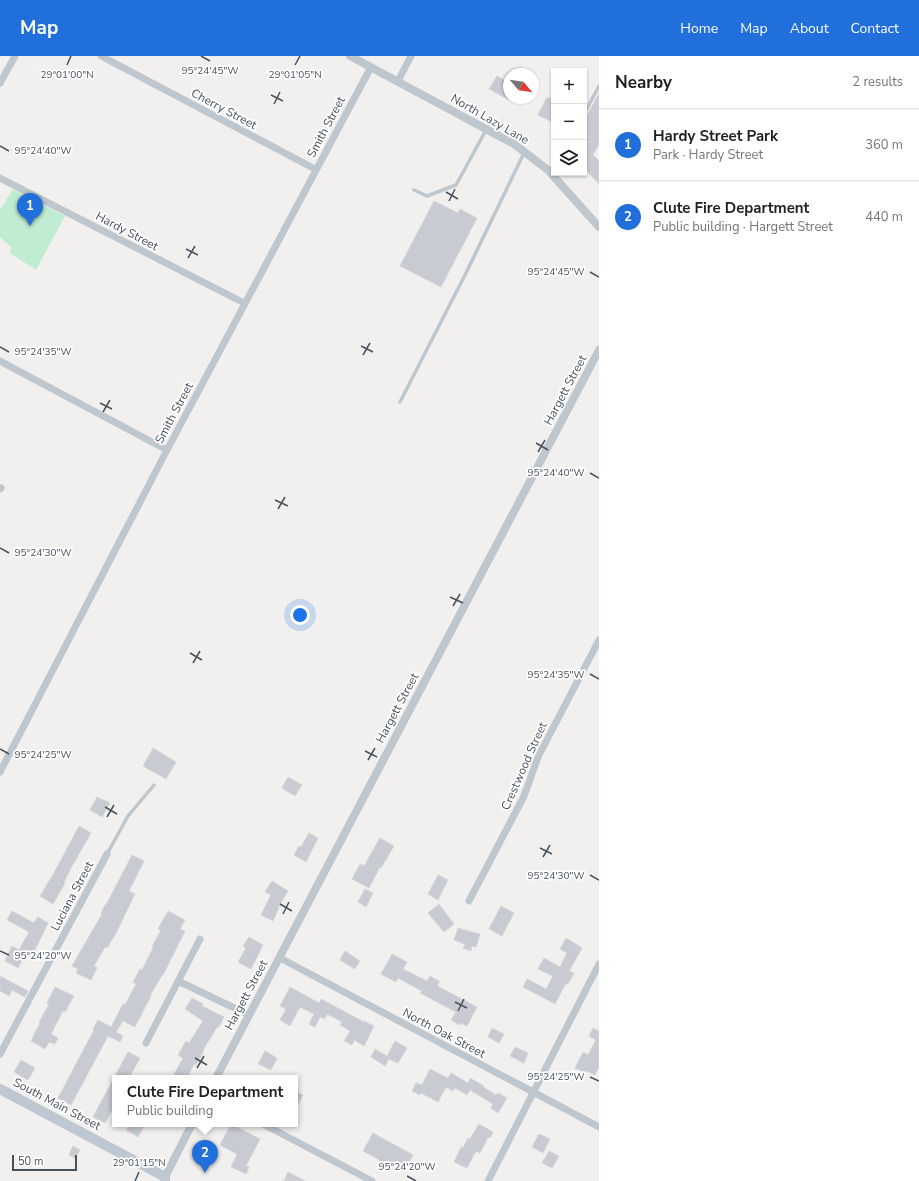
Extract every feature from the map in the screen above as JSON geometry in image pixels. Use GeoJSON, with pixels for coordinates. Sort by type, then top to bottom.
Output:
{"type":"FeatureCollection","features":[{"type":"Feature","properties":{"kind":"main road","name":"South Main Street"},"geometry":{"type":"LineString","coordinates":[[0,1089],[165,1179]]}},
{"type":"Feature","properties":{"kind":"street"},"geometry":{"type":"LineString","coordinates":[[0,83],[15,56]]}},
{"type":"Feature","properties":{"kind":"street","name":"Cherry Street"},"geometry":{"type":"LineString","coordinates":[[101,56],[315,169]]}},
{"type":"Feature","properties":{"kind":"street","name":"North Lazy Lane"},"geometry":{"type":"LineString","coordinates":[[350,56],[514,144],[551,172]]}},
{"type":"Feature","properties":{"kind":"street"},"geometry":{"type":"LineString","coordinates":[[398,81],[411,56]]}},
{"type":"Feature","properties":{"kind":"street","name":"Smith Street"},"geometry":{"type":"LineString","coordinates":[[0,772],[167,450],[370,67]]}},
{"type":"Feature","properties":{"kind":"street","name":"North Lazy Lane"},"geometry":{"type":"LineString","coordinates":[[555,176],[599,227]]}},
{"type":"Feature","properties":{"kind":"street","name":"Hardy Street"},"geometry":{"type":"LineString","coordinates":[[0,178],[244,304]]}},
{"type":"Feature","properties":{"kind":"street","name":"Hargett Street"},"geometry":{"type":"LineString","coordinates":[[218,1075],[599,350]]}},
{"type":"Feature","properties":{"kind":"street"},"geometry":{"type":"LineString","coordinates":[[0,361],[167,450]]}},
{"type":"Feature","properties":{"kind":"street","name":"Crestwood Street"},"geometry":{"type":"LineString","coordinates":[[469,901],[529,786],[532,772],[539,755],[599,640]]}},
{"type":"Feature","properties":{"kind":"street","name":"Luciana Street"},"geometry":{"type":"LineString","coordinates":[[0,1054],[107,854]]}},
{"type":"Feature","properties":{"kind":"street"},"geometry":{"type":"LineString","coordinates":[[146,1043],[200,939]]}},
{"type":"Feature","properties":{"kind":"street","name":"North Oak Street"},"geometry":{"type":"LineString","coordinates":[[280,958],[599,1127]]}},
{"type":"Feature","properties":{"kind":"street"},"geometry":{"type":"LineString","coordinates":[[488,1181],[599,964]]}},
{"type":"Feature","properties":{"kind":"street"},"geometry":{"type":"LineString","coordinates":[[178,981],[249,1015]]}},
{"type":"Feature","properties":{"kind":"street"},"geometry":{"type":"LineString","coordinates":[[165,1179],[191,1127]]}},
{"type":"Feature","properties":{"kind":"street"},"geometry":{"type":"LineString","coordinates":[[269,1127],[372,1181]]}},
{"type":"Feature","properties":{"kind":"lane"},"geometry":{"type":"LineString","coordinates":[[587,108],[599,86]]}},
{"type":"Feature","properties":{"kind":"lane"},"geometry":{"type":"LineString","coordinates":[[414,190],[427,196],[456,185],[487,129]]}},
{"type":"Feature","properties":{"kind":"lane"},"geometry":{"type":"LineString","coordinates":[[400,402],[466,273],[524,152]]}},
{"type":"Feature","properties":{"kind":"lane"},"geometry":{"type":"LineString","coordinates":[[107,854],[128,816],[154,785]]}},
{"type":"Feature","properties":{"kind":"green space"},"geometry":{"type":"Polygon","coordinates":[[[13,189],[65,216],[36,270],[10,253],[11,247],[0,237],[0,210],[13,189]]]}},
{"type":"Feature","properties":{"kind":"building"},"geometry":{"type":"Polygon","coordinates":[[[497,76],[503,80],[503,97],[489,89],[497,76]]]}},
{"type":"Feature","properties":{"kind":"building"},"geometry":{"type":"Polygon","coordinates":[[[599,93],[599,144],[593,155],[599,161],[599,184],[587,171],[587,115],[599,93]]]}},
{"type":"Feature","properties":{"kind":"building"},"geometry":{"type":"Polygon","coordinates":[[[547,97],[551,99],[551,122],[538,115],[547,97]]]}},
{"type":"Feature","properties":{"kind":"building"},"geometry":{"type":"Polygon","coordinates":[[[434,201],[458,213],[460,209],[477,218],[441,287],[400,266],[434,201]]]}},
{"type":"Feature","properties":{"kind":"building"},"geometry":{"type":"Polygon","coordinates":[[[153,748],[176,762],[166,779],[143,766],[153,748]]]}},
{"type":"Feature","properties":{"kind":"building"},"geometry":{"type":"Polygon","coordinates":[[[288,777],[302,785],[295,796],[282,788],[288,777]]]}},
{"type":"Feature","properties":{"kind":"building"},"geometry":{"type":"Polygon","coordinates":[[[97,797],[110,803],[102,817],[90,810],[97,797]]]}},
{"type":"Feature","properties":{"kind":"building"},"geometry":{"type":"Polygon","coordinates":[[[79,826],[91,833],[53,904],[40,896],[79,826]]]}},
{"type":"Feature","properties":{"kind":"building"},"geometry":{"type":"Polygon","coordinates":[[[309,833],[318,838],[306,862],[294,855],[299,846],[301,847],[309,833]]]}},
{"type":"Feature","properties":{"kind":"building"},"geometry":{"type":"Polygon","coordinates":[[[380,838],[394,846],[381,868],[380,867],[369,888],[352,879],[360,864],[364,866],[380,838]]]}},
{"type":"Feature","properties":{"kind":"building"},"geometry":{"type":"Polygon","coordinates":[[[132,855],[144,861],[129,891],[135,894],[115,935],[107,948],[105,947],[94,966],[97,968],[91,980],[76,973],[78,969],[72,966],[102,914],[101,913],[105,905],[132,855]]]}},
{"type":"Feature","properties":{"kind":"building"},"geometry":{"type":"Polygon","coordinates":[[[438,875],[448,880],[438,900],[428,894],[438,875]]]}},
{"type":"Feature","properties":{"kind":"building"},"geometry":{"type":"Polygon","coordinates":[[[272,881],[288,891],[278,908],[273,921],[261,915],[271,895],[265,892],[272,881]]]}},
{"type":"Feature","properties":{"kind":"building"},"geometry":{"type":"Polygon","coordinates":[[[365,889],[373,893],[366,907],[358,902],[365,889]]]}},
{"type":"Feature","properties":{"kind":"building"},"geometry":{"type":"Polygon","coordinates":[[[439,904],[454,924],[444,932],[428,913],[439,904]]]}},
{"type":"Feature","properties":{"kind":"building"},"geometry":{"type":"Polygon","coordinates":[[[501,906],[514,913],[502,936],[489,929],[501,906]]]}},
{"type":"Feature","properties":{"kind":"building"},"geometry":{"type":"Polygon","coordinates":[[[12,911],[34,923],[38,917],[48,923],[33,954],[27,951],[18,968],[5,961],[12,946],[19,950],[29,932],[7,920],[12,911]]]}},
{"type":"Feature","properties":{"kind":"building"},"geometry":{"type":"Polygon","coordinates":[[[168,911],[185,920],[180,929],[185,931],[135,1027],[123,1021],[116,1032],[123,1036],[120,1042],[108,1036],[71,1105],[58,1098],[98,1020],[111,1027],[123,1004],[125,1005],[136,984],[133,982],[140,969],[142,970],[153,948],[152,947],[161,930],[158,929],[168,911]]]}},
{"type":"Feature","properties":{"kind":"building"},"geometry":{"type":"Polygon","coordinates":[[[458,928],[480,934],[476,947],[472,946],[471,951],[463,948],[465,944],[454,940],[458,928]]]}},
{"type":"Feature","properties":{"kind":"building"},"geometry":{"type":"Polygon","coordinates":[[[249,937],[263,945],[251,969],[238,962],[246,948],[243,946],[249,937]]]}},
{"type":"Feature","properties":{"kind":"building"},"geometry":{"type":"Polygon","coordinates":[[[566,938],[582,948],[569,971],[574,973],[568,984],[566,983],[555,1004],[523,987],[527,979],[546,989],[553,976],[538,969],[544,958],[560,967],[567,953],[560,949],[566,938]]]}},
{"type":"Feature","properties":{"kind":"building"},"geometry":{"type":"Polygon","coordinates":[[[345,951],[360,961],[355,969],[340,960],[345,951]]]}},
{"type":"Feature","properties":{"kind":"building"},"geometry":{"type":"Polygon","coordinates":[[[392,954],[407,962],[403,969],[427,981],[430,976],[440,982],[437,986],[477,1007],[467,1026],[461,1023],[460,1025],[451,1020],[456,1012],[420,993],[422,991],[398,978],[396,982],[381,974],[392,954]]]}},
{"type":"Feature","properties":{"kind":"building"},"geometry":{"type":"Polygon","coordinates":[[[0,976],[28,991],[25,997],[12,990],[9,996],[0,991],[0,976]]]}},
{"type":"Feature","properties":{"kind":"building"},"geometry":{"type":"Polygon","coordinates":[[[55,987],[74,996],[65,1012],[63,1011],[51,1034],[58,1038],[55,1044],[49,1042],[45,1049],[31,1041],[49,1004],[47,1003],[55,987]]]}},
{"type":"Feature","properties":{"kind":"building"},"geometry":{"type":"Polygon","coordinates":[[[290,987],[319,1003],[321,999],[374,1026],[364,1046],[354,1040],[352,1045],[344,1041],[350,1031],[340,1025],[342,1022],[327,1014],[325,1019],[320,1017],[315,1027],[309,1024],[314,1014],[300,1007],[290,1026],[280,1020],[286,1009],[280,1006],[290,987]]]}},
{"type":"Feature","properties":{"kind":"building"},"geometry":{"type":"Polygon","coordinates":[[[192,998],[203,1004],[202,1006],[224,1017],[188,1075],[174,1075],[183,1058],[178,1055],[186,1041],[189,1043],[203,1021],[185,1009],[192,998]]]}},
{"type":"Feature","properties":{"kind":"building"},"geometry":{"type":"Polygon","coordinates":[[[492,1028],[504,1034],[499,1043],[488,1037],[492,1028]]]}},
{"type":"Feature","properties":{"kind":"building"},"geometry":{"type":"Polygon","coordinates":[[[593,1028],[599,1031],[599,1067],[595,1075],[575,1068],[583,1052],[588,1055],[596,1040],[589,1036],[593,1028]]]}},
{"type":"Feature","properties":{"kind":"building"},"geometry":{"type":"Polygon","coordinates":[[[395,1041],[407,1048],[398,1063],[389,1059],[385,1066],[371,1057],[375,1049],[387,1056],[395,1041]]]}},
{"type":"Feature","properties":{"kind":"building"},"geometry":{"type":"Polygon","coordinates":[[[515,1047],[528,1053],[524,1063],[510,1056],[515,1047]]]}},
{"type":"Feature","properties":{"kind":"building"},"geometry":{"type":"Polygon","coordinates":[[[265,1051],[277,1058],[271,1070],[258,1064],[265,1051]]]}},
{"type":"Feature","properties":{"kind":"building"},"geometry":{"type":"Polygon","coordinates":[[[128,1052],[140,1058],[131,1075],[116,1075],[128,1052]]]}},
{"type":"Feature","properties":{"kind":"building"},"geometry":{"type":"Polygon","coordinates":[[[21,1060],[35,1068],[28,1080],[14,1072],[21,1060]]]}},
{"type":"Feature","properties":{"kind":"building"},"geometry":{"type":"Polygon","coordinates":[[[430,1069],[448,1078],[451,1073],[468,1083],[470,1078],[496,1095],[498,1093],[507,1098],[498,1113],[491,1108],[493,1104],[470,1090],[467,1095],[455,1088],[453,1091],[446,1087],[438,1102],[421,1093],[420,1095],[412,1091],[416,1083],[422,1085],[430,1069]]]}},
{"type":"Feature","properties":{"kind":"building"},"geometry":{"type":"Polygon","coordinates":[[[112,1082],[112,1110],[105,1123],[93,1117],[112,1082]]]}},
{"type":"Feature","properties":{"kind":"building"},"geometry":{"type":"Polygon","coordinates":[[[298,1092],[303,1095],[298,1104],[298,1092]]]}},
{"type":"Feature","properties":{"kind":"building"},"geometry":{"type":"Polygon","coordinates":[[[479,1124],[493,1132],[490,1138],[488,1137],[480,1153],[476,1151],[467,1168],[454,1162],[461,1147],[463,1148],[468,1138],[470,1139],[479,1124]]]}},
{"type":"Feature","properties":{"kind":"building"},"geometry":{"type":"Polygon","coordinates":[[[128,1127],[143,1127],[138,1137],[126,1130],[128,1127]]]}},
{"type":"Feature","properties":{"kind":"building"},"geometry":{"type":"Polygon","coordinates":[[[229,1127],[237,1127],[260,1139],[246,1166],[249,1167],[246,1174],[231,1167],[237,1154],[220,1145],[229,1127]]]}},
{"type":"Feature","properties":{"kind":"building"},"geometry":{"type":"Polygon","coordinates":[[[373,1133],[413,1155],[404,1171],[363,1151],[373,1133]]]}},
{"type":"Feature","properties":{"kind":"building"},"geometry":{"type":"Polygon","coordinates":[[[539,1134],[550,1139],[543,1153],[532,1147],[539,1134]]]}},
{"type":"Feature","properties":{"kind":"building"},"geometry":{"type":"Polygon","coordinates":[[[73,1146],[80,1150],[75,1158],[69,1155],[73,1146]]]}},
{"type":"Feature","properties":{"kind":"building"},"geometry":{"type":"Polygon","coordinates":[[[549,1151],[559,1156],[552,1168],[542,1163],[549,1151]]]}},
{"type":"Feature","properties":{"kind":"building"},"geometry":{"type":"Polygon","coordinates":[[[288,1172],[305,1181],[284,1181],[288,1172]]]}},
{"type":"Feature","properties":{"kind":"place","name":"Hardy Street Park"},"geometry":{"type":"Point","coordinates":[30,226]}},
{"type":"Feature","properties":{"kind":"place","name":"Clute Fire Department"},"geometry":{"type":"Point","coordinates":[205,1173]}}]}
